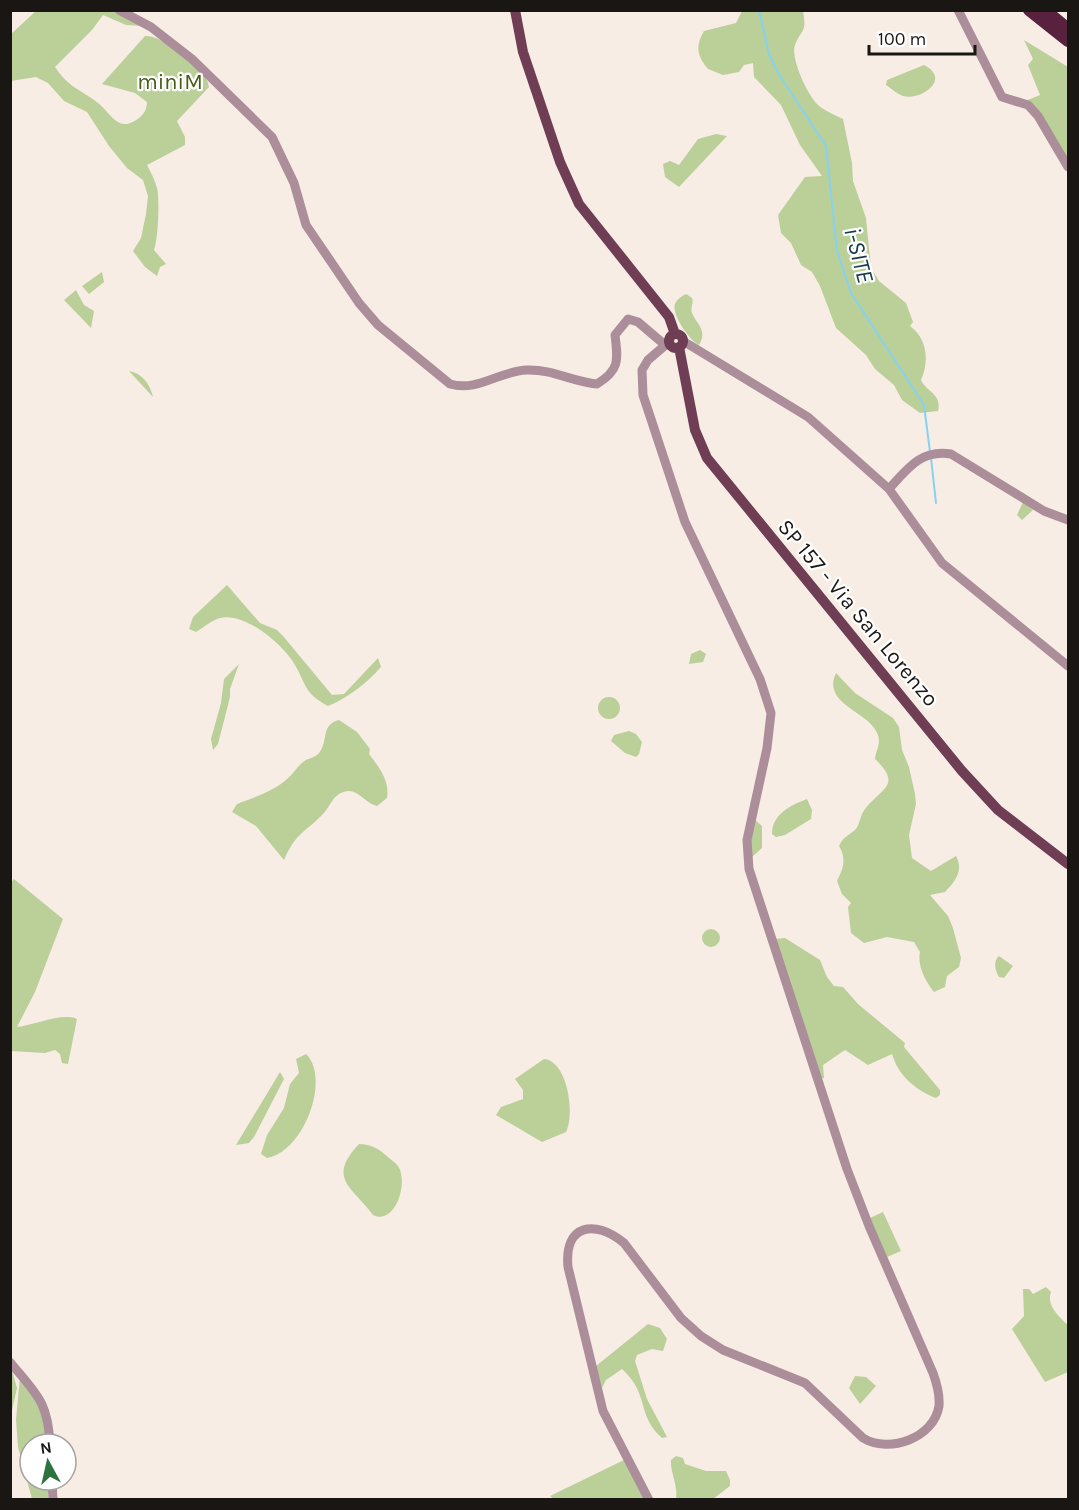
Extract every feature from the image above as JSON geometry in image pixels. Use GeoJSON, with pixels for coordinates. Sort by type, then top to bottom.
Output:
{"type":"FeatureCollection","features":[{"type":"Feature","properties":{"kind":"highway"},"geometry":{"type":"LineString","coordinates":[[1029,10],[1068,41]]}},
{"type":"Feature","properties":{"kind":"highway"},"geometry":{"type":"LineString","coordinates":[[1045,10],[1068,29]]}},
{"type":"Feature","properties":{"kind":"main road","name":"SP 157 - Via San Lorenzo"},"geometry":{"type":"LineString","coordinates":[[515,10],[523,52],[560,162],[579,204],[669,317],[695,430],[707,458],[998,810],[1068,864]]}},
{"type":"Feature","properties":{"kind":"street"},"geometry":{"type":"LineString","coordinates":[[119,10],[151,27],[192,59],[272,137],[294,183],[306,225],[359,303],[378,325],[450,384],[474,386],[527,370],[560,374],[597,384],[611,376],[615,368],[618,356],[615,335],[628,319],[638,322],[808,417],[889,489],[942,563],[1068,666]]}},
{"type":"Feature","properties":{"kind":"street"},"geometry":{"type":"LineString","coordinates":[[958,10],[1002,97],[1028,105],[1038,116],[1068,167]]}},
{"type":"Feature","properties":{"kind":"street"},"geometry":{"type":"LineString","coordinates":[[649,1500],[603,1411],[568,1267],[569,1246],[574,1235],[582,1231],[593,1228],[614,1234],[624,1243],[681,1318],[701,1336],[723,1350],[805,1383],[863,1438],[874,1445],[891,1446],[909,1440],[934,1419],[939,1406],[939,1390],[933,1373],[868,1226],[847,1169],[748,869],[749,827],[767,748],[771,713],[760,679],[685,522],[645,403],[641,383],[642,370],[648,360],[674,342]]}},
{"type":"Feature","properties":{"kind":"street"},"geometry":{"type":"LineString","coordinates":[[889,489],[917,459],[926,454],[942,452],[951,454],[1044,511],[1068,520]]}},
{"type":"Feature","properties":{"kind":"street"},"geometry":{"type":"LineString","coordinates":[[10,1362],[38,1395],[46,1410],[49,1432]]}},
{"type":"Feature","properties":{"kind":"green space","name":"miniM"},"geometry":{"type":"Polygon","coordinates":[[[37,10],[115,11],[146,26],[126,25],[103,15],[92,30],[55,67],[70,84],[98,103],[120,123],[126,124],[139,118],[145,111],[147,102],[135,93],[102,84],[145,36],[162,41],[183,54],[207,80],[209,87],[177,121],[185,137],[185,145],[147,165],[158,193],[154,250],[166,264],[160,267],[157,276],[145,267],[133,251],[141,238],[146,214],[148,196],[143,180],[127,168],[109,146],[87,112],[64,101],[48,83],[36,77],[11,81],[11,34],[37,10]]]}},
{"type":"Feature","properties":{"kind":"green space"},"geometry":{"type":"Polygon","coordinates":[[[742,11],[803,11],[804,27],[794,51],[797,67],[818,105],[843,119],[852,163],[853,181],[866,218],[871,268],[879,281],[906,303],[913,322],[910,326],[924,344],[926,358],[921,380],[938,400],[938,411],[920,413],[902,400],[894,385],[875,369],[866,355],[836,328],[820,286],[812,272],[801,265],[791,243],[781,233],[778,215],[805,177],[822,176],[800,145],[781,105],[754,77],[753,63],[744,65],[739,72],[723,75],[708,69],[698,51],[699,41],[704,31],[736,23],[742,11]]]}},
{"type":"Feature","properties":{"kind":"green space"},"geometry":{"type":"Polygon","coordinates":[[[1024,40],[1068,67],[1068,156],[1064,160],[1025,101],[1040,95],[1028,65],[1033,59],[1024,40]]]}},
{"type":"Feature","properties":{"kind":"green space"},"geometry":{"type":"Polygon","coordinates":[[[924,65],[935,76],[931,88],[925,92],[910,97],[903,96],[886,85],[887,80],[924,65]]]}},
{"type":"Feature","properties":{"kind":"green space"},"geometry":{"type":"Polygon","coordinates":[[[716,134],[727,136],[679,187],[665,177],[663,164],[670,161],[679,165],[698,139],[716,134]]]}},
{"type":"Feature","properties":{"kind":"green space"},"geometry":{"type":"Polygon","coordinates":[[[102,272],[104,282],[89,294],[82,286],[102,272]]]}},
{"type":"Feature","properties":{"kind":"green space"},"geometry":{"type":"Polygon","coordinates":[[[76,290],[84,305],[94,311],[91,328],[64,300],[76,290]]]}},
{"type":"Feature","properties":{"kind":"green space"},"geometry":{"type":"Polygon","coordinates":[[[686,294],[692,298],[692,313],[702,331],[699,345],[686,333],[676,314],[676,302],[686,294]]]}},
{"type":"Feature","properties":{"kind":"green space"},"geometry":{"type":"Polygon","coordinates":[[[129,371],[145,380],[153,397],[129,371]]]}},
{"type":"Feature","properties":{"kind":"green space"},"geometry":{"type":"Polygon","coordinates":[[[1023,502],[1033,510],[1022,520],[1017,515],[1023,502]]]}},
{"type":"Feature","properties":{"kind":"green space"},"geometry":{"type":"Polygon","coordinates":[[[227,585],[260,623],[277,630],[283,636],[332,695],[344,694],[378,658],[381,667],[357,690],[328,706],[310,693],[295,665],[282,648],[252,625],[230,617],[220,618],[196,632],[189,629],[193,617],[227,585]]]}},
{"type":"Feature","properties":{"kind":"green space"},"geometry":{"type":"Polygon","coordinates":[[[700,650],[706,654],[703,662],[689,664],[691,654],[700,650]]]}},
{"type":"Feature","properties":{"kind":"green space"},"geometry":{"type":"Polygon","coordinates":[[[239,664],[230,689],[218,744],[213,750],[211,739],[221,703],[224,679],[239,664]]]}},
{"type":"Feature","properties":{"kind":"green space"},"geometry":{"type":"Polygon","coordinates":[[[836,673],[855,693],[893,718],[899,727],[902,750],[909,767],[916,804],[909,835],[912,858],[931,871],[956,856],[958,861],[959,871],[949,888],[945,892],[930,895],[948,916],[961,958],[959,967],[947,976],[945,987],[934,992],[922,973],[920,952],[914,942],[887,937],[864,943],[851,933],[848,907],[851,903],[842,894],[837,881],[843,864],[843,855],[839,846],[857,828],[863,811],[887,786],[888,780],[883,768],[875,759],[879,744],[878,735],[866,720],[848,707],[835,693],[833,684],[836,673]]]}},
{"type":"Feature","properties":{"kind":"green space"},"geometry":{"type":"Polygon","coordinates":[[[609,697],[617,700],[620,708],[617,716],[609,719],[601,716],[598,708],[601,700],[609,697]]]}},
{"type":"Feature","properties":{"kind":"green space"},"geometry":{"type":"Polygon","coordinates":[[[339,720],[357,732],[370,749],[369,754],[385,780],[387,798],[377,806],[352,791],[339,794],[324,813],[297,838],[284,860],[256,826],[232,812],[237,804],[276,787],[303,762],[317,755],[322,748],[327,729],[333,722],[339,720]]]}},
{"type":"Feature","properties":{"kind":"green space"},"geometry":{"type":"Polygon","coordinates":[[[629,731],[636,734],[642,742],[636,757],[625,753],[611,741],[614,735],[629,731]]]}},
{"type":"Feature","properties":{"kind":"green space"},"geometry":{"type":"Polygon","coordinates":[[[807,799],[812,810],[811,819],[785,835],[776,837],[772,834],[775,821],[783,811],[807,799]]]}},
{"type":"Feature","properties":{"kind":"green space"},"geometry":{"type":"Polygon","coordinates":[[[754,819],[762,826],[762,848],[752,857],[749,841],[754,819]]]}},
{"type":"Feature","properties":{"kind":"green space"},"geometry":{"type":"Polygon","coordinates":[[[14,879],[63,919],[35,992],[17,1027],[57,1018],[77,1019],[68,1064],[62,1063],[60,1054],[55,1050],[45,1053],[11,1051],[10,884],[14,879]]]}},
{"type":"Feature","properties":{"kind":"green space"},"geometry":{"type":"Polygon","coordinates":[[[711,929],[717,932],[720,938],[717,944],[711,947],[705,944],[702,938],[705,932],[711,929]]]}},
{"type":"Feature","properties":{"kind":"green space"},"geometry":{"type":"Polygon","coordinates":[[[785,938],[820,960],[827,977],[834,986],[843,987],[858,1004],[905,1043],[904,1047],[940,1090],[940,1095],[936,1098],[921,1091],[908,1081],[898,1069],[892,1054],[868,1065],[845,1050],[823,1065],[824,1078],[819,1079],[774,939],[785,938]]]}},
{"type":"Feature","properties":{"kind":"green space"},"geometry":{"type":"Polygon","coordinates":[[[999,956],[1013,966],[1004,978],[999,977],[996,969],[995,963],[999,956]]]}},
{"type":"Feature","properties":{"kind":"green space"},"geometry":{"type":"Polygon","coordinates":[[[306,1054],[313,1065],[316,1080],[310,1113],[292,1143],[280,1153],[267,1158],[261,1154],[267,1135],[284,1108],[290,1084],[299,1073],[296,1059],[306,1054]]]}},
{"type":"Feature","properties":{"kind":"green space"},"geometry":{"type":"Polygon","coordinates":[[[544,1059],[552,1062],[564,1078],[570,1114],[566,1132],[542,1142],[496,1115],[501,1107],[523,1099],[523,1090],[515,1079],[544,1059]]]}},
{"type":"Feature","properties":{"kind":"green space"},"geometry":{"type":"Polygon","coordinates":[[[280,1072],[284,1079],[254,1137],[249,1143],[236,1145],[280,1072]]]}},
{"type":"Feature","properties":{"kind":"green space"},"geometry":{"type":"Polygon","coordinates":[[[359,1144],[378,1149],[398,1166],[401,1173],[401,1192],[398,1201],[388,1214],[381,1217],[373,1215],[346,1182],[344,1166],[359,1144]]]}},
{"type":"Feature","properties":{"kind":"green space"},"geometry":{"type":"Polygon","coordinates":[[[883,1212],[901,1251],[887,1257],[870,1218],[883,1212]]]}},
{"type":"Feature","properties":{"kind":"green space"},"geometry":{"type":"Polygon","coordinates":[[[1046,1287],[1051,1292],[1050,1302],[1054,1310],[1068,1325],[1068,1372],[1045,1382],[1012,1329],[1024,1316],[1023,1289],[1029,1289],[1033,1294],[1046,1287]]]}},
{"type":"Feature","properties":{"kind":"green space"},"geometry":{"type":"Polygon","coordinates":[[[648,1324],[660,1328],[667,1339],[663,1351],[652,1349],[637,1355],[635,1361],[647,1399],[667,1437],[662,1438],[649,1421],[631,1378],[622,1369],[606,1380],[602,1388],[596,1366],[648,1324]]]}},
{"type":"Feature","properties":{"kind":"green space"},"geometry":{"type":"Polygon","coordinates":[[[11,1367],[17,1388],[11,1415],[11,1367]]]}},
{"type":"Feature","properties":{"kind":"green space"},"geometry":{"type":"Polygon","coordinates":[[[20,1376],[42,1409],[46,1432],[18,1432],[18,1447],[16,1420],[20,1376]]]}},
{"type":"Feature","properties":{"kind":"green space"},"geometry":{"type":"Polygon","coordinates":[[[855,1376],[866,1377],[876,1386],[860,1404],[849,1388],[855,1376]]]}},
{"type":"Feature","properties":{"kind":"green space"},"geometry":{"type":"Polygon","coordinates":[[[676,1456],[683,1458],[685,1464],[706,1471],[726,1471],[730,1486],[713,1499],[676,1499],[671,1460],[676,1456]]]}},
{"type":"Feature","properties":{"kind":"green space"},"geometry":{"type":"Polygon","coordinates":[[[624,1460],[644,1499],[555,1500],[550,1496],[624,1460]]]}},
{"type":"Feature","properties":{"kind":"green space"},"geometry":{"type":"Polygon","coordinates":[[[30,1492],[48,1492],[48,1499],[32,1499],[30,1492]]]}},
{"type":"Feature","properties":{"kind":"waterway","name":"i-SITE"},"geometry":{"type":"LineString","coordinates":[[759,10],[769,54],[778,73],[826,146],[837,251],[851,293],[924,405],[930,452]]}},
{"type":"Feature","properties":{"kind":"waterway","name":"i-SITE"},"geometry":{"type":"LineString","coordinates":[[931,458],[936,503]]}}]}
